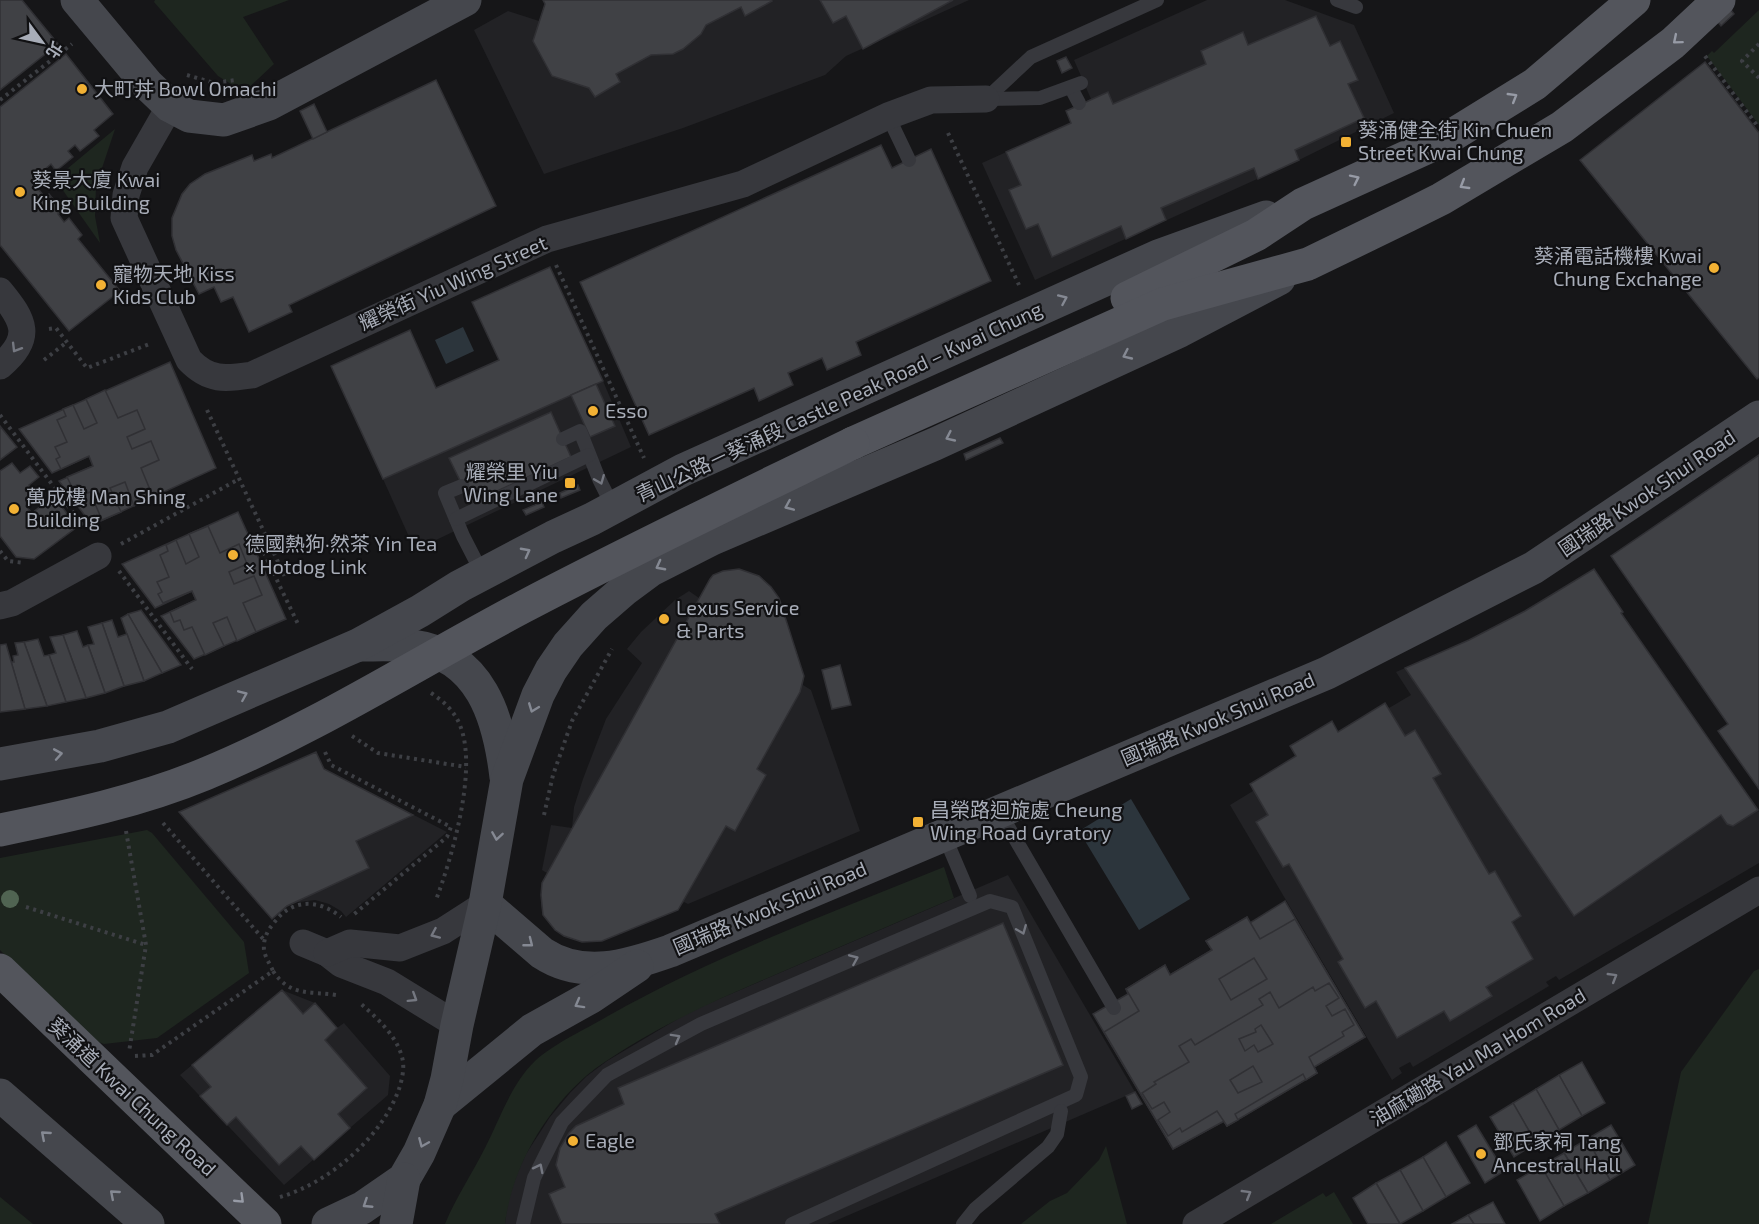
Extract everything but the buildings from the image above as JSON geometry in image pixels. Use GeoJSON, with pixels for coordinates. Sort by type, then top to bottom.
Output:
{"type":"FeatureCollection","features":[{"type":"Feature","properties":{"kind":"main road"},"geometry":{"type":"LineString","coordinates":[[77,0],[148,85],[170,106],[189,116],[224,120],[268,104],[465,0]]}},
{"type":"Feature","properties":{"kind":"main road","name":"青山公路－葵涌段 Castle Peak Road – Kwai Chung"},"geometry":{"type":"LineString","coordinates":[[0,764],[100,747],[168,727],[358,645],[483,575],[683,470],[1158,256],[1302,204],[1446,139],[1536,84],[1634,0]]}},
{"type":"Feature","properties":{"kind":"main road","name":"青山公路－葵涌段 Castle Peak Road – Kwai Chung"},"geometry":{"type":"LineString","coordinates":[[457,1025],[485,904],[507,779],[538,694],[568,645],[594,616],[624,590],[651,570],[712,538],[935,444],[1180,331],[1308,264],[1441,199],[1562,127],[1673,43],[1719,0]]}},
{"type":"Feature","properties":{"kind":"main road","name":"青山公路－葵涌段 Castle Peak Road – Kwai Chung"},"geometry":{"type":"LineString","coordinates":[[0,811],[100,788],[146,774],[201,755],[257,731],[510,593],[848,434],[1156,285],[1256,235],[1302,204]]}},
{"type":"Feature","properties":{"kind":"main road","name":"青山公路－葵涌段 Castle Peak Road – Kwai Chung"},"geometry":{"type":"LineString","coordinates":[[0,830],[65,817],[132,799],[203,775],[351,703],[521,608],[673,531],[848,434],[1163,304],[1308,264]]}},
{"type":"Feature","properties":{"kind":"main road","name":"國瑞路 Kwok Shui Road"},"geometry":{"type":"LineString","coordinates":[[485,904],[548,957],[580,968],[613,968],[646,960],[1328,673],[1533,568],[1759,417]]}},
{"type":"Feature","properties":{"kind":"main road","name":"青山公路－葵涌段 Castle Peak Road – Kwai Chung"},"geometry":{"type":"LineString","coordinates":[[358,645],[411,646],[428,649],[455,661],[477,684],[493,715],[503,749],[507,779]]}},
{"type":"Feature","properties":{"kind":"main road","name":"國瑞路 Kwok Shui Road"},"geometry":{"type":"LineString","coordinates":[[440,1105],[532,1030],[591,997],[646,960]]}},
{"type":"Feature","properties":{"kind":"main road","name":"葵涌道 Kwai Chung Road"},"geometry":{"type":"LineString","coordinates":[[0,970],[269,1212]]}},
{"type":"Feature","properties":{"kind":"main road","name":"葵涌道 Kwai Chung Road"},"geometry":{"type":"LineString","coordinates":[[0,997],[233,1224]]}},
{"type":"Feature","properties":{"kind":"main road","name":"國瑞路 Kwok Shui Road"},"geometry":{"type":"LineString","coordinates":[[328,1224],[362,1208],[404,1179],[419,1153],[440,1105],[457,1025]]}},
{"type":"Feature","properties":{"kind":"main road"},"geometry":{"type":"LineString","coordinates":[[0,1095],[148,1224]]}},
{"type":"Feature","properties":{"kind":"main road"},"geometry":{"type":"LineString","coordinates":[[396,1224],[404,1179]]}},
{"type":"Feature","properties":{"kind":"street","name":"耀榮街 Yiu Wing Street"},"geometry":{"type":"LineString","coordinates":[[170,106],[135,167],[126,195],[124,218],[189,360],[200,371],[225,379],[252,375],[547,239],[743,184],[888,116],[931,100],[986,99]]}},
{"type":"Feature","properties":{"kind":"street"},"geometry":{"type":"LineString","coordinates":[[0,291],[14,308],[22,324],[19,347],[0,366]]}},
{"type":"Feature","properties":{"kind":"street"},"geometry":{"type":"LineString","coordinates":[[4,599],[111,558]]}},
{"type":"Feature","properties":{"kind":"street","name":"油麻磡路 Yau Ma Hom Road"},"geometry":{"type":"LineString","coordinates":[[1196,1224],[1759,890]]}},
{"type":"Feature","properties":{"kind":"street"},"geometry":{"type":"LineString","coordinates":[[457,1025],[387,982],[341,964],[315,948],[350,943],[400,948],[443,931],[485,904]]}},
{"type":"Feature","properties":{"kind":"lane"},"geometry":{"type":"LineString","coordinates":[[986,99],[1030,57],[1157,0]]}},
{"type":"Feature","properties":{"kind":"lane"},"geometry":{"type":"LineString","coordinates":[[1337,0],[1356,7]]}},
{"type":"Feature","properties":{"kind":"lane"},"geometry":{"type":"LineString","coordinates":[[986,99],[1040,98],[1076,86],[1078,103]]}},
{"type":"Feature","properties":{"kind":"lane"},"geometry":{"type":"LineString","coordinates":[[888,116],[909,160]]}},
{"type":"Feature","properties":{"kind":"lane"},"geometry":{"type":"LineString","coordinates":[[562,438],[580,431],[613,508]]}},
{"type":"Feature","properties":{"kind":"lane"},"geometry":{"type":"LineString","coordinates":[[456,519],[589,455]]}},
{"type":"Feature","properties":{"kind":"lane"},"geometry":{"type":"LineString","coordinates":[[462,486],[445,493],[483,575]]}},
{"type":"Feature","properties":{"kind":"lane"},"geometry":{"type":"LineString","coordinates":[[999,811],[1114,1008]]}},
{"type":"Feature","properties":{"kind":"lane"},"geometry":{"type":"LineString","coordinates":[[944,835],[970,896]]}},
{"type":"Feature","properties":{"kind":"lane"},"geometry":{"type":"LineString","coordinates":[[523,1224],[534,1178],[562,1122],[607,1075],[701,1024],[990,902],[1012,907],[1081,1077],[1076,1095],[792,1224]]}},
{"type":"Feature","properties":{"kind":"lane"},"geometry":{"type":"LineString","coordinates":[[963,1224],[975,1209],[1048,1148],[1057,1134],[1061,1111]]}},
{"type":"Feature","properties":{"kind":"path"},"geometry":{"type":"LineString","coordinates":[[0,100],[72,44]]}},
{"type":"Feature","properties":{"kind":"path"},"geometry":{"type":"LineString","coordinates":[[1759,44],[1742,61],[1759,78]]}},
{"type":"Feature","properties":{"kind":"path"},"geometry":{"type":"LineString","coordinates":[[1699,48],[1759,128]]}},
{"type":"Feature","properties":{"kind":"path"},"geometry":{"type":"LineString","coordinates":[[187,75],[214,83],[248,79]]}},
{"type":"Feature","properties":{"kind":"path"},"geometry":{"type":"LineString","coordinates":[[948,133],[1022,292]]}},
{"type":"Feature","properties":{"kind":"path"},"geometry":{"type":"LineString","coordinates":[[553,259],[644,458]]}},
{"type":"Feature","properties":{"kind":"path"},"geometry":{"type":"LineString","coordinates":[[56,328],[87,368],[161,340]]}},
{"type":"Feature","properties":{"kind":"path"},"geometry":{"type":"LineString","coordinates":[[207,410],[286,579]]}},
{"type":"Feature","properties":{"kind":"path"},"geometry":{"type":"LineString","coordinates":[[0,415],[84,527]]}},
{"type":"Feature","properties":{"kind":"path"},"geometry":{"type":"LineString","coordinates":[[192,669],[111,558],[239,479]]}},
{"type":"Feature","properties":{"kind":"path"},"geometry":{"type":"LineString","coordinates":[[271,549],[264,553],[298,624]]}},
{"type":"Feature","properties":{"kind":"path"},"geometry":{"type":"LineString","coordinates":[[544,815],[553,775],[572,721],[612,649]]}},
{"type":"Feature","properties":{"kind":"path"},"geometry":{"type":"LineString","coordinates":[[425,690],[446,705],[461,727],[465,744],[466,767],[460,819],[452,857],[434,905]]}},
{"type":"Feature","properties":{"kind":"path"},"geometry":{"type":"LineString","coordinates":[[348,729],[352,736],[378,753],[466,767]]}},
{"type":"Feature","properties":{"kind":"path"},"geometry":{"type":"LineString","coordinates":[[324,748],[331,765],[451,827],[449,835],[346,921],[319,904],[302,903],[287,909],[268,930],[264,941],[264,951],[279,979],[300,992],[344,996]]}},
{"type":"Feature","properties":{"kind":"path"},"geometry":{"type":"LineString","coordinates":[[156,814],[264,941]]}},
{"type":"Feature","properties":{"kind":"path"},"geometry":{"type":"LineString","coordinates":[[125,828],[146,945],[128,1056],[152,1055],[273,971]]}},
{"type":"Feature","properties":{"kind":"path"},"geometry":{"type":"LineString","coordinates":[[26,907],[146,945]]}},
{"type":"Feature","properties":{"kind":"path"},"geometry":{"type":"LineString","coordinates":[[269,1212],[336,1168],[369,1137],[392,1107],[402,1079],[403,1058],[393,1038],[379,1019],[358,1002]]}},
{"type":"Feature","properties":{"kind":"path"},"geometry":{"type":"LineString","coordinates":[[140,1056],[140,1064]]}},
{"type":"Feature","properties":{"kind":"shaded area"},"geometry":{"type":"Polygon","coordinates":[[[155,0],[289,0],[243,17],[274,64],[244,92],[218,76],[154,2],[155,0]]]}},
{"type":"Feature","properties":{"kind":"shaded area"},"geometry":{"type":"Polygon","coordinates":[[[543,0],[969,0],[846,56],[825,75],[683,128],[544,174],[474,30],[508,11],[539,21],[545,4],[543,0]]]}},
{"type":"Feature","properties":{"kind":"shaded area"},"geometry":{"type":"Polygon","coordinates":[[[1207,0],[1285,0],[1354,25],[1394,113],[1299,160],[1035,280],[982,163],[1071,123],[1066,111],[1091,99],[1074,60],[1207,0]]]}},
{"type":"Feature","properties":{"kind":"shaded area"},"geometry":{"type":"Polygon","coordinates":[[[1759,10],[1759,125],[1707,56],[1712,51],[1714,53],[1759,10]]]}},
{"type":"Feature","properties":{"kind":"shaded area"},"geometry":{"type":"Polygon","coordinates":[[[115,129],[96,186],[95,216],[100,243],[55,179],[115,129]]]}},
{"type":"Feature","properties":{"kind":"shaded area"},"geometry":{"type":"Polygon","coordinates":[[[463,327],[474,351],[446,364],[435,340],[463,327]]]}},
{"type":"Feature","properties":{"kind":"shaded area","name":"Esso"},"geometry":{"type":"Polygon","coordinates":[[[603,381],[631,447],[415,550],[383,479],[603,381]]]}},
{"type":"Feature","properties":{"kind":"shaded area"},"geometry":{"type":"Polygon","coordinates":[[[739,569],[759,576],[779,598],[804,676],[803,685],[811,690],[860,831],[688,904],[684,902],[674,912],[602,941],[582,942],[564,936],[555,930],[543,915],[541,905],[542,883],[547,873],[542,870],[551,825],[572,828],[574,807],[606,719],[642,663],[627,649],[641,632],[675,600],[689,591],[699,598],[713,575],[739,569]]]}},
{"type":"Feature","properties":{"kind":"shaded area"},"geometry":{"type":"Polygon","coordinates":[[[1594,569],[1623,612],[1622,614],[1759,812],[1759,863],[1559,980],[1556,976],[1546,982],[1549,986],[1413,1067],[1410,1062],[1399,1068],[1402,1073],[1392,1080],[1230,805],[1253,791],[1250,784],[1296,757],[1290,745],[1332,721],[1338,732],[1385,703],[1389,708],[1411,695],[1396,672],[1469,640],[1525,611],[1594,569]]]}},
{"type":"Feature","properties":{"kind":"shaded area"},"geometry":{"type":"Polygon","coordinates":[[[316,752],[324,769],[447,832],[346,917],[329,904],[315,900],[292,903],[272,919],[179,812],[316,752]]]}},
{"type":"Feature","properties":{"kind":"shaded area"},"geometry":{"type":"Polygon","coordinates":[[[1131,799],[1190,899],[1139,930],[1079,831],[1131,799]]]}},
{"type":"Feature","properties":{"kind":"shaded area"},"geometry":{"type":"Polygon","coordinates":[[[147,830],[152,833],[244,942],[249,973],[157,1038],[104,1044],[88,1038],[0,950],[0,858],[147,830]]]}},
{"type":"Feature","properties":{"kind":"shaded area"},"geometry":{"type":"Polygon","coordinates":[[[944,867],[954,898],[698,1009],[645,1037],[596,1068],[557,1107],[532,1143],[515,1182],[505,1224],[445,1224],[519,1080],[535,1061],[551,1049],[648,994],[689,974],[773,936],[944,867]]]}},
{"type":"Feature","properties":{"kind":"shaded area"},"geometry":{"type":"Polygon","coordinates":[[[1008,875],[1135,1092],[828,1224],[505,1224],[514,1180],[526,1154],[550,1117],[570,1093],[607,1061],[691,1011],[1008,875]]]}},
{"type":"Feature","properties":{"kind":"shaded area"},"geometry":{"type":"Polygon","coordinates":[[[1759,969],[1759,1224],[1648,1224],[1681,1072],[1754,971],[1759,969]]]}},
{"type":"Feature","properties":{"kind":"shaded area"},"geometry":{"type":"Polygon","coordinates":[[[282,990],[315,1003],[337,1028],[344,1023],[390,1076],[388,1095],[284,1185],[180,1075],[282,990]]]}},
{"type":"Feature","properties":{"kind":"shaded area"},"geometry":{"type":"Polygon","coordinates":[[[1106,1146],[1127,1224],[1021,1224],[1050,1201],[1067,1193],[1099,1160],[1106,1146]]]}},
{"type":"Feature","properties":{"kind":"shaded area"},"geometry":{"type":"Polygon","coordinates":[[[1334,1192],[1353,1224],[1271,1224],[1323,1193],[1326,1197],[1334,1192]]]}},
{"type":"Feature","properties":{"kind":"shaded area"},"geometry":{"type":"Polygon","coordinates":[[[0,1197],[33,1224],[0,1224],[0,1197]]]}},
{"type":"Feature","properties":{"kind":"place","name":"大町丼 Bowl Omachi"},"geometry":{"type":"Point","coordinates":[82,89]}},
{"type":"Feature","properties":{"kind":"place","name":"葵涌健全街 Kin Chuen Street Kwai Chung"},"geometry":{"type":"Point","coordinates":[1346,142]}},
{"type":"Feature","properties":{"kind":"place","name":"葵景大廈 Kwai King Building"},"geometry":{"type":"Point","coordinates":[20,192]}},
{"type":"Feature","properties":{"kind":"place","name":"葵涌電話機樓 Kwai Chung Exchange"},"geometry":{"type":"Point","coordinates":[1714,268]}},
{"type":"Feature","properties":{"kind":"place","name":"寵物天地 Kiss Kids Club"},"geometry":{"type":"Point","coordinates":[101,285]}},
{"type":"Feature","properties":{"kind":"place","name":"Esso"},"geometry":{"type":"Point","coordinates":[593,411]}},
{"type":"Feature","properties":{"kind":"place","name":"耀榮里 Yiu Wing Lane"},"geometry":{"type":"Point","coordinates":[570,483]}},
{"type":"Feature","properties":{"kind":"place","name":"萬成樓 Man Shing Building"},"geometry":{"type":"Point","coordinates":[14,509]}},
{"type":"Feature","properties":{"kind":"place","name":"德國熱狗·然茶 Yin Tea × Hotdog Link"},"geometry":{"type":"Point","coordinates":[233,555]}},
{"type":"Feature","properties":{"kind":"place","name":"Lexus Service & Parts"},"geometry":{"type":"Point","coordinates":[664,619]}},
{"type":"Feature","properties":{"kind":"place","name":"昌榮路迴旋處 Cheung Wing Road Gyratory"},"geometry":{"type":"Point","coordinates":[918,822]}},
{"type":"Feature","properties":{"kind":"place","name":"Eagle"},"geometry":{"type":"Point","coordinates":[573,1141]}},
{"type":"Feature","properties":{"kind":"place","name":"鄧氏家祠 Tang Ancestral Hall"},"geometry":{"type":"Point","coordinates":[1481,1154]}}]}
